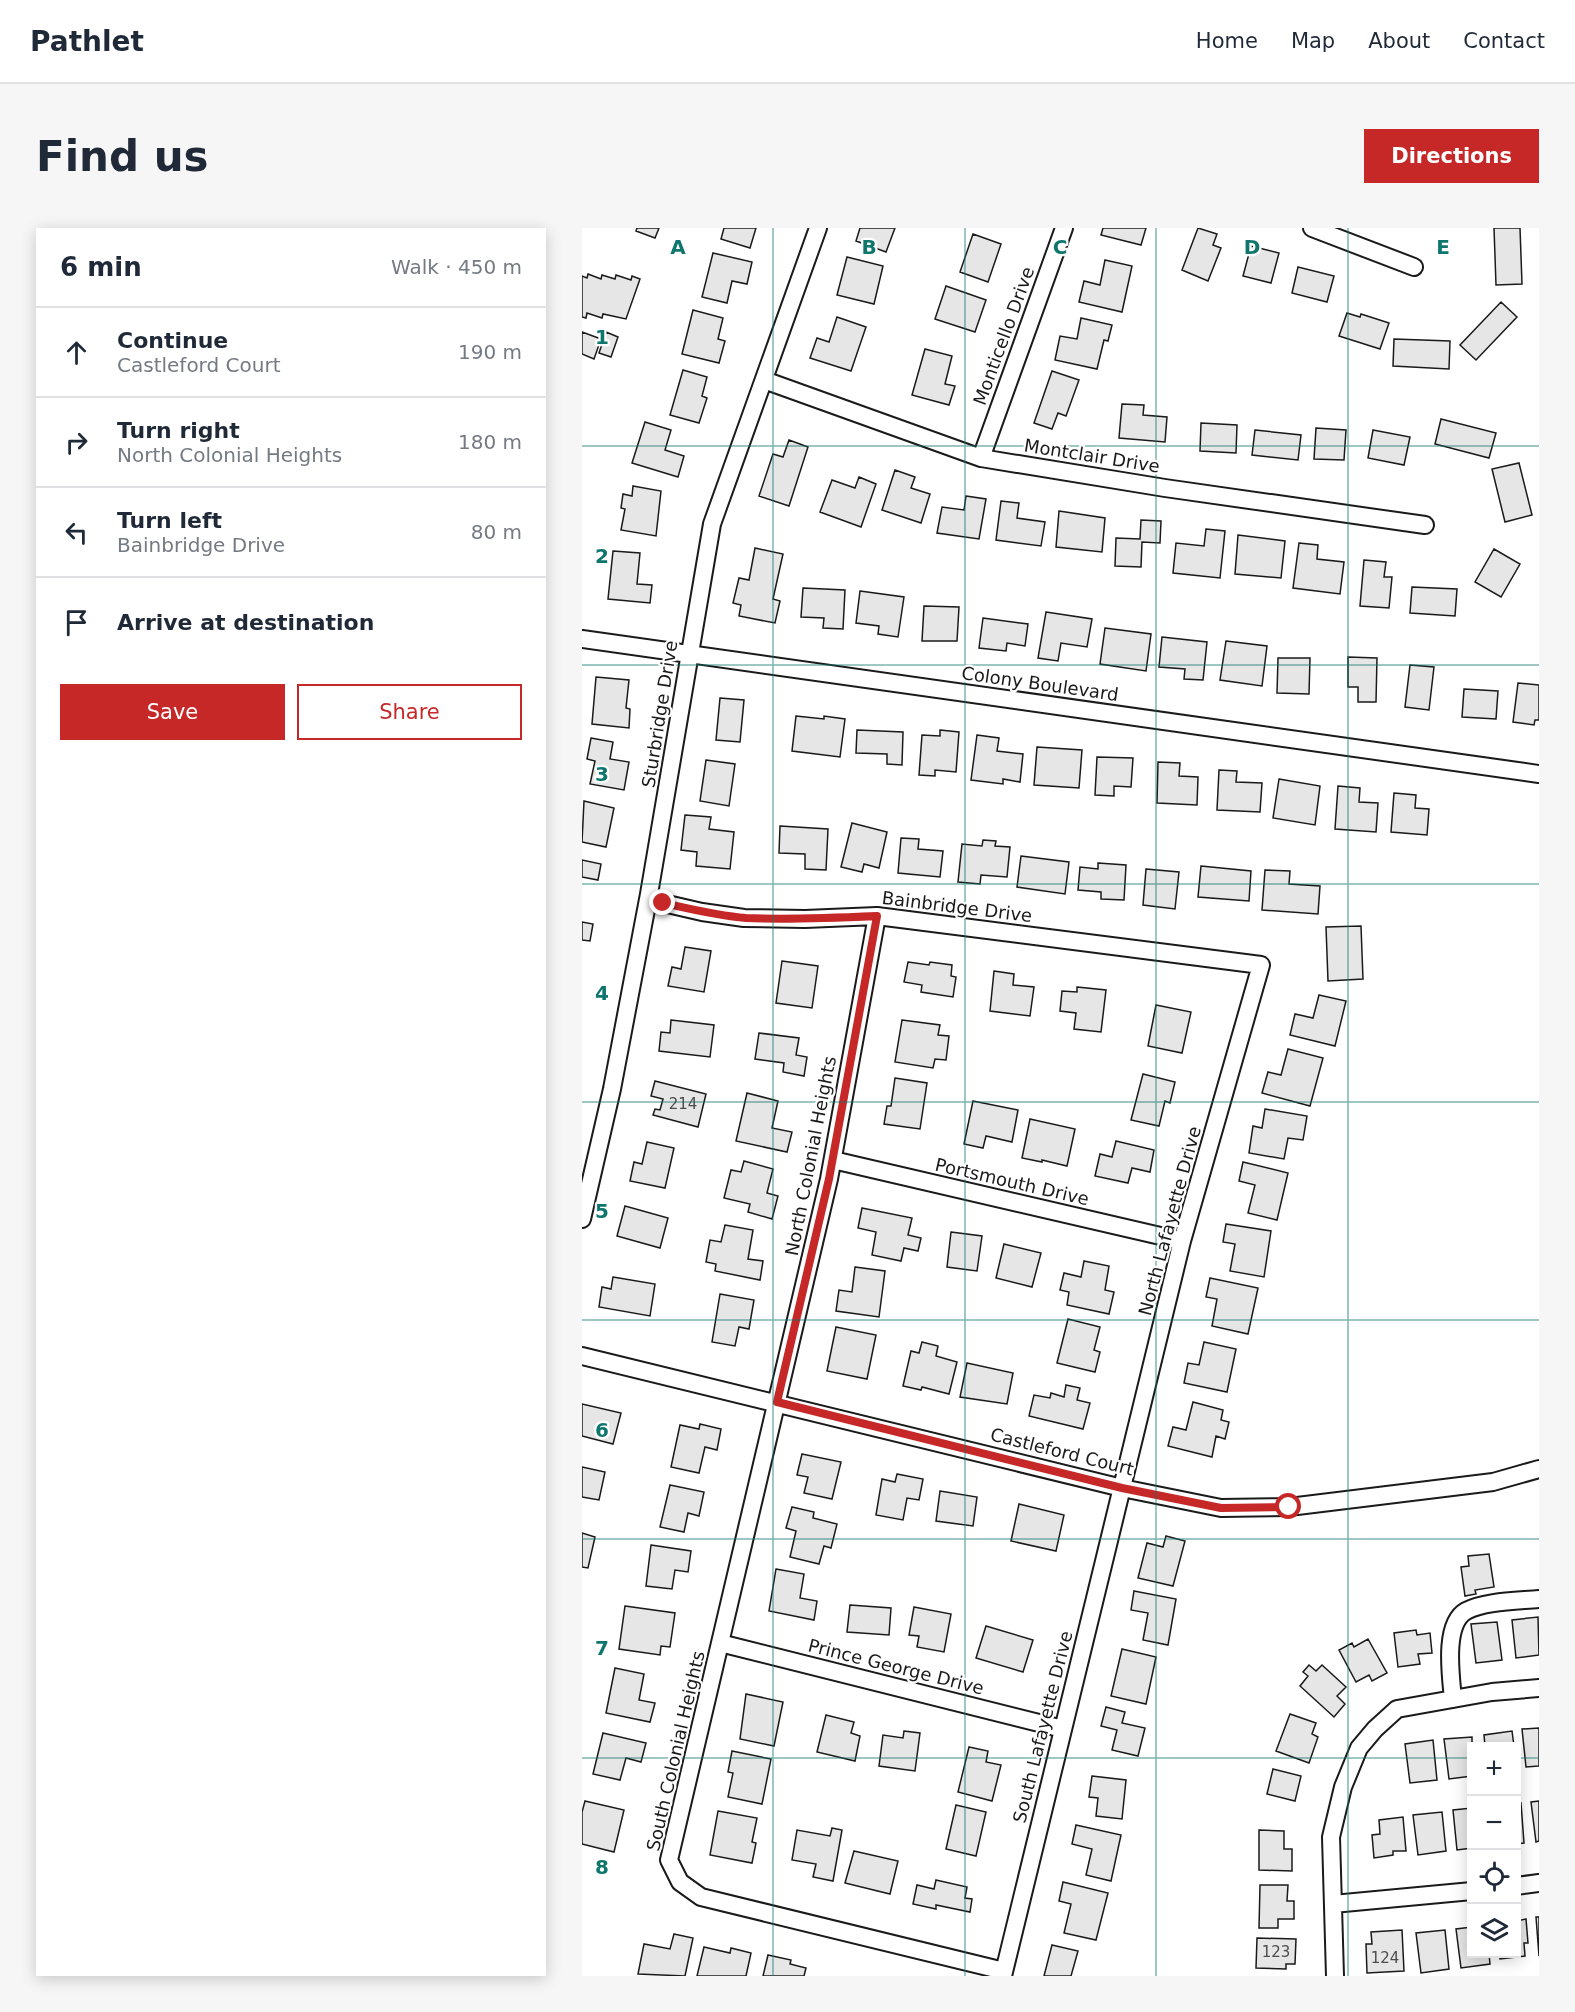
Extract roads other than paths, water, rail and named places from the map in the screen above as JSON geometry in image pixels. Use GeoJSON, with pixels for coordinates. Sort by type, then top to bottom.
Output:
{"type":"FeatureCollection","features":[{"type":"Feature","properties":{"kind":"street","name":"Sturbridge Drive"},"geometry":{"type":"LineString","coordinates":[[582,1219],[612,1089],[649,894],[712,524],[818,228]]}},
{"type":"Feature","properties":{"kind":"street","name":"Monticello Drive"},"geometry":{"type":"LineString","coordinates":[[981,458],[1064,228]]}},
{"type":"Feature","properties":{"kind":"street"},"geometry":{"type":"LineString","coordinates":[[1312,228],[1414,267]]}},
{"type":"Feature","properties":{"kind":"street","name":"Montclair Drive"},"geometry":{"type":"LineString","coordinates":[[764,380],[981,458],[1165,488],[1425,525]]}},
{"type":"Feature","properties":{"kind":"street","name":"Colony Boulevard"},"geometry":{"type":"LineString","coordinates":[[582,639],[1539,774]]}},
{"type":"Feature","properties":{"kind":"street","name":"Colony Boulevard"},"geometry":{"type":"LineString","coordinates":[[1493,767],[1539,766]]}},
{"type":"Feature","properties":{"kind":"street","name":"Bainbridge Drive"},"geometry":{"type":"LineString","coordinates":[[649,894],[663,903],[744,918],[805,919],[877,916],[1261,965]]}},
{"type":"Feature","properties":{"kind":"street","name":"North Colonial Heights"},"geometry":{"type":"LineString","coordinates":[[777,1402],[832,1160],[877,916]]}},
{"type":"Feature","properties":{"kind":"street","name":"North Lafayette Drive"},"geometry":{"type":"LineString","coordinates":[[1122,1488],[1182,1241],[1261,965]]}},
{"type":"Feature","properties":{"kind":"street","name":"Portsmouth Drive"},"geometry":{"type":"LineString","coordinates":[[832,1160],[1182,1241]]}},
{"type":"Feature","properties":{"kind":"street","name":"Castleford Court"},"geometry":{"type":"LineString","coordinates":[[582,1356],[1122,1488],[1221,1508],[1289,1507],[1493,1482],[1539,1469]]}},
{"type":"Feature","properties":{"kind":"street","name":"South Colonial Heights"},"geometry":{"type":"LineString","coordinates":[[777,1402],[669,1860],[680,1882],[701,1897],[1004,1973]]}},
{"type":"Feature","properties":{"kind":"street","name":"South Lafayette Drive"},"geometry":{"type":"LineString","coordinates":[[1004,1973],[1122,1488]]}},
{"type":"Feature","properties":{"kind":"street"},"geometry":{"type":"LineString","coordinates":[[1453,1699],[1450,1667],[1452,1628],[1464,1612],[1482,1606],[1539,1599]]}},
{"type":"Feature","properties":{"kind":"street","name":"Prince George Drive"},"geometry":{"type":"LineString","coordinates":[[720,1643],[1063,1729]]}},
{"type":"Feature","properties":{"kind":"street"},"geometry":{"type":"LineString","coordinates":[[1335,1976],[1331,1837],[1343,1787],[1359,1748],[1397,1709],[1492,1692],[1539,1688]]}},
{"type":"Feature","properties":{"kind":"street"},"geometry":{"type":"LineString","coordinates":[[1521,1885],[1539,1883]]}},
{"type":"Feature","properties":{"kind":"street"},"geometry":{"type":"LineString","coordinates":[[1333,1904],[1467,1891]]}}]}
